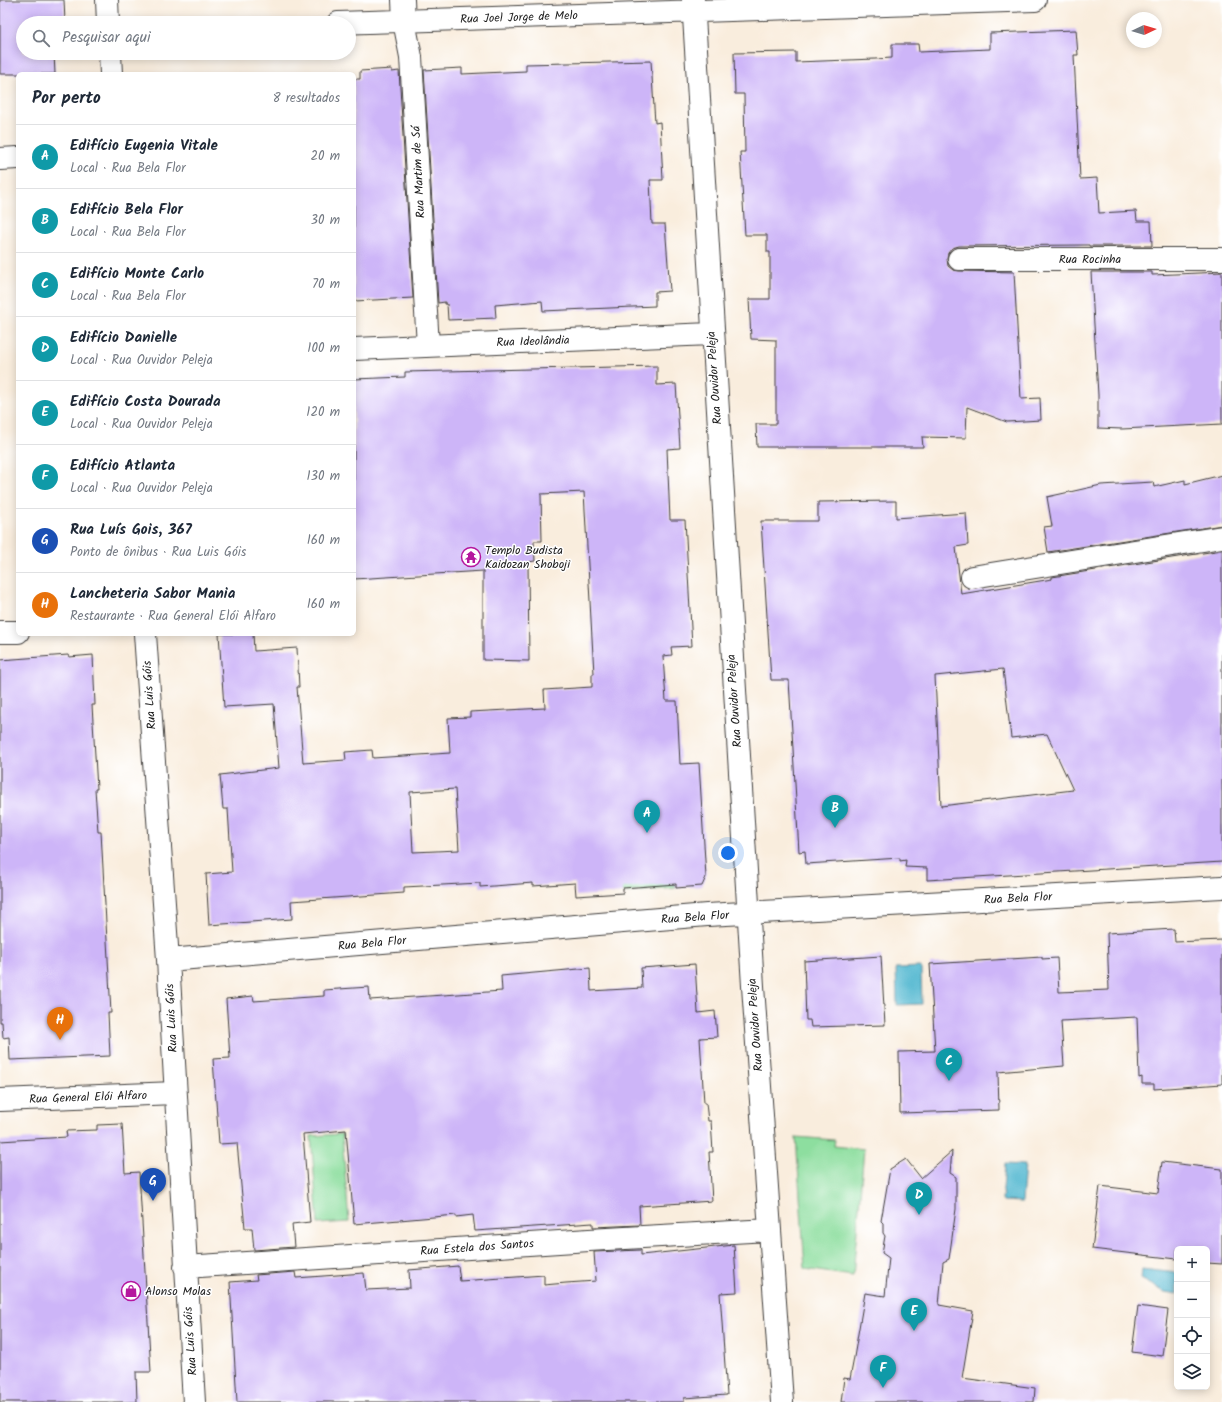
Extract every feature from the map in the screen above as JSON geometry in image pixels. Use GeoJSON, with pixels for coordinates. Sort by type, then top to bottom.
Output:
{"type":"FeatureCollection","features":[{"type":"Feature","properties":{"kind":"street"},"geometry":{"type":"LineString","coordinates":[[107,0],[108,16]]}},
{"type":"Feature","properties":{"kind":"street","name":"Rua Joel Jorge de Melo"},"geometry":{"type":"LineString","coordinates":[[356,19],[404,10],[1035,0]]}},
{"type":"Feature","properties":{"kind":"street","name":"Rua Ouvidor Peleja"},"geometry":{"type":"LineString","coordinates":[[693,6],[711,334],[747,913],[782,1402]]}},
{"type":"Feature","properties":{"kind":"street","name":"Rua Martim de Sá"},"geometry":{"type":"LineString","coordinates":[[404,10],[411,57],[428,346]]}},
{"type":"Feature","properties":{"kind":"street"},"geometry":{"type":"LineString","coordinates":[[110,60],[111,72]]}},
{"type":"Feature","properties":{"kind":"street"},"geometry":{"type":"LineString","coordinates":[[0,159],[16,158]]}},
{"type":"Feature","properties":{"kind":"street","name":"Rua Rocinha"},"geometry":{"type":"LineString","coordinates":[[959,259],[1222,259]]}},
{"type":"Feature","properties":{"kind":"street","name":"Rua Ideolândia"},"geometry":{"type":"LineString","coordinates":[[356,349],[711,334]]}},
{"type":"Feature","properties":{"kind":"street"},"geometry":{"type":"LineString","coordinates":[[972,577],[1222,537]]}},
{"type":"Feature","properties":{"kind":"street"},"geometry":{"type":"LineString","coordinates":[[0,632],[16,632]]}},
{"type":"Feature","properties":{"kind":"street","name":"Rua Luis Góis"},"geometry":{"type":"LineString","coordinates":[[145,636],[168,960],[194,1402]]}},
{"type":"Feature","properties":{"kind":"street","name":"Rua Bela Flor"},"geometry":{"type":"LineString","coordinates":[[168,960],[747,913],[1222,887]]}},
{"type":"Feature","properties":{"kind":"street","name":"Rua General Elói Alfaro"},"geometry":{"type":"LineString","coordinates":[[0,1100],[175,1093]]}},
{"type":"Feature","properties":{"kind":"street","name":"Rua Estela dos Santos"},"geometry":{"type":"LineString","coordinates":[[185,1267],[581,1240],[770,1230]]}},
{"type":"Feature","properties":{"kind":"green space"},"geometry":{"type":"Polygon","coordinates":[[[675,868],[676,888],[623,893],[622,883],[675,868]]]}},
{"type":"Feature","properties":{"kind":"green space"},"geometry":{"type":"Polygon","coordinates":[[[342,1134],[349,1222],[318,1224],[311,1136],[342,1134]]]}},
{"type":"Feature","properties":{"kind":"green space"},"geometry":{"type":"Polygon","coordinates":[[[796,1137],[835,1140],[834,1146],[864,1149],[853,1276],[805,1269],[796,1137]]]}},
{"type":"Feature","properties":{"kind":"water"},"geometry":{"type":"Polygon","coordinates":[[[921,967],[922,1004],[897,1005],[896,968],[921,967]]]}},
{"type":"Feature","properties":{"kind":"water"},"geometry":{"type":"Polygon","coordinates":[[[1005,1164],[1025,1165],[1022,1202],[1002,1201],[1005,1164]]]}},
{"type":"Feature","properties":{"kind":"water"},"geometry":{"type":"Polygon","coordinates":[[[1142,1269],[1174,1273],[1174,1294],[1165,1292],[1141,1279],[1142,1269]]]}},
{"type":"Feature","properties":{"kind":"building"},"geometry":{"type":"Polygon","coordinates":[[[0,0],[64,0],[65,16],[16,16],[16,60],[54,60],[55,72],[16,72],[16,74],[0,74],[0,0]]]}},
{"type":"Feature","properties":{"kind":"building"},"geometry":{"type":"Polygon","coordinates":[[[1076,30],[1078,55],[1074,55],[1080,179],[1097,178],[1099,213],[1136,211],[1137,221],[1151,221],[1152,246],[959,246],[952,248],[948,253],[947,259],[948,266],[953,270],[1014,272],[1021,399],[1040,398],[1041,420],[1007,422],[967,407],[966,438],[922,437],[923,447],[757,447],[756,424],[776,424],[776,340],[751,339],[749,299],[770,299],[770,252],[767,252],[767,235],[745,235],[740,152],[745,152],[744,94],[735,94],[734,53],[796,52],[796,62],[892,58],[892,44],[918,44],[919,52],[990,49],[990,33],[1076,30]]]}},
{"type":"Feature","properties":{"kind":"building"},"geometry":{"type":"Polygon","coordinates":[[[651,61],[655,123],[660,122],[663,180],[650,180],[652,224],[665,224],[670,291],[655,292],[655,306],[543,311],[542,301],[495,305],[496,318],[448,320],[447,304],[445,304],[445,302],[438,303],[424,70],[462,68],[462,74],[526,71],[526,64],[651,61]]]}},
{"type":"Feature","properties":{"kind":"building"},"geometry":{"type":"Polygon","coordinates":[[[392,69],[392,72],[399,71],[413,298],[356,301],[356,79],[360,79],[360,71],[392,69]]]}},
{"type":"Feature","properties":{"kind":"building"},"geometry":{"type":"Polygon","coordinates":[[[1091,272],[1152,272],[1152,275],[1222,272],[1222,424],[1122,429],[1098,428],[1098,395],[1091,272]]]}},
{"type":"Feature","properties":{"kind":"building"},"geometry":{"type":"Polygon","coordinates":[[[657,366],[657,385],[676,384],[680,448],[667,449],[670,520],[685,520],[692,646],[671,647],[672,655],[663,656],[666,701],[677,701],[680,764],[699,763],[706,877],[702,886],[676,888],[676,884],[623,888],[623,893],[576,896],[575,883],[533,886],[533,883],[480,887],[480,883],[404,887],[404,893],[291,901],[292,919],[209,925],[206,874],[232,872],[228,809],[223,809],[220,775],[279,768],[274,704],[224,707],[219,636],[253,636],[254,651],[297,648],[299,687],[297,687],[303,763],[346,760],[345,752],[372,750],[373,758],[450,753],[448,718],[470,717],[470,712],[545,708],[544,690],[592,687],[592,674],[594,674],[584,492],[541,494],[542,541],[534,541],[535,561],[528,562],[529,661],[483,660],[483,571],[356,579],[356,379],[405,377],[405,372],[657,366]],[[455,789],[410,792],[413,852],[459,850],[455,789]]]}},
{"type":"Feature","properties":{"kind":"building"},"geometry":{"type":"Polygon","coordinates":[[[1222,475],[1222,525],[1048,552],[1044,527],[1052,526],[1047,497],[1101,485],[1153,482],[1154,487],[1185,480],[1185,484],[1222,475]]]}},
{"type":"Feature","properties":{"kind":"building"},"geometry":{"type":"Polygon","coordinates":[[[896,501],[896,518],[966,513],[968,545],[956,547],[961,594],[1052,579],[1052,577],[1222,550],[1222,862],[927,880],[927,868],[905,867],[906,860],[900,861],[900,858],[806,864],[805,851],[799,852],[789,680],[771,680],[761,521],[818,521],[818,502],[896,501]],[[1003,669],[935,676],[941,806],[1073,790],[1047,734],[1011,738],[1003,669]]]}},
{"type":"Feature","properties":{"kind":"building"},"geometry":{"type":"Polygon","coordinates":[[[68,655],[69,657],[93,655],[95,705],[92,705],[97,789],[95,789],[98,832],[101,832],[111,1013],[108,1013],[110,1056],[10,1060],[9,1037],[3,1038],[2,1022],[0,1022],[0,660],[68,655]]]}},
{"type":"Feature","properties":{"kind":"building"},"geometry":{"type":"Polygon","coordinates":[[[1174,929],[1175,942],[1222,940],[1222,1084],[1154,1089],[1154,1084],[1142,1084],[1142,1077],[1139,1078],[1137,1017],[1061,1021],[1064,1066],[998,1072],[999,1110],[900,1113],[899,1052],[935,1051],[930,964],[1042,957],[1042,959],[1057,958],[1059,992],[1109,990],[1107,933],[1174,929]]]}},
{"type":"Feature","properties":{"kind":"building"},"geometry":{"type":"Polygon","coordinates":[[[881,956],[885,1025],[811,1027],[810,1020],[806,1020],[804,961],[881,956]]]}},
{"type":"Feature","properties":{"kind":"building"},"geometry":{"type":"Polygon","coordinates":[[[695,964],[698,1013],[715,1011],[717,1037],[700,1038],[704,1103],[706,1103],[708,1121],[711,1121],[713,1152],[709,1152],[712,1201],[639,1206],[640,1225],[593,1227],[593,1223],[475,1231],[473,1215],[456,1217],[456,1215],[354,1224],[346,1130],[303,1134],[310,1222],[292,1224],[294,1247],[254,1250],[252,1228],[245,1228],[237,1143],[219,1144],[213,1059],[230,1058],[226,999],[253,996],[254,1001],[324,996],[324,990],[369,987],[370,1000],[502,991],[501,976],[590,968],[591,991],[642,988],[641,968],[695,964]]]}},
{"type":"Feature","properties":{"kind":"building"},"geometry":{"type":"Polygon","coordinates":[[[122,1124],[125,1173],[139,1172],[151,1372],[136,1372],[137,1402],[0,1402],[0,1141],[67,1137],[66,1131],[97,1130],[97,1125],[122,1124]]]}},
{"type":"Feature","properties":{"kind":"building"},"geometry":{"type":"Polygon","coordinates":[[[952,1151],[950,1173],[956,1177],[956,1209],[949,1259],[943,1262],[939,1305],[973,1311],[962,1378],[1035,1388],[1034,1402],[841,1402],[844,1378],[850,1379],[865,1293],[885,1296],[889,1258],[882,1253],[885,1236],[883,1233],[883,1223],[881,1221],[890,1169],[906,1159],[921,1178],[952,1151]]]}},
{"type":"Feature","properties":{"kind":"building"},"geometry":{"type":"Polygon","coordinates":[[[1162,1162],[1222,1169],[1222,1264],[1210,1263],[1210,1246],[1174,1246],[1174,1259],[1092,1249],[1100,1186],[1158,1193],[1162,1162]]]}},
{"type":"Feature","properties":{"kind":"building"},"geometry":{"type":"Polygon","coordinates":[[[734,1245],[737,1292],[720,1293],[727,1395],[684,1398],[684,1402],[237,1402],[230,1282],[257,1280],[256,1275],[295,1272],[296,1278],[364,1273],[366,1290],[410,1288],[409,1270],[458,1266],[460,1281],[544,1275],[544,1285],[596,1281],[594,1252],[641,1250],[641,1255],[734,1245]]]}},
{"type":"Feature","properties":{"kind":"building"},"geometry":{"type":"Polygon","coordinates":[[[1138,1306],[1168,1310],[1162,1356],[1132,1352],[1138,1306]]]}},
{"type":"Feature","properties":{"kind":"place","name":"Templo Budista Kaidozan Shoboji"},"geometry":{"type":"Point","coordinates":[471,557]}},
{"type":"Feature","properties":{"kind":"place","name":"Edifício Bela Flor"},"geometry":{"type":"Point","coordinates":[835,828]}},
{"type":"Feature","properties":{"kind":"place","name":"Edifício Eugenia Vitale"},"geometry":{"type":"Point","coordinates":[647,833]}},
{"type":"Feature","properties":{"kind":"place","name":"Lancheteria Sabor Mania"},"geometry":{"type":"Point","coordinates":[60,1040]}},
{"type":"Feature","properties":{"kind":"place","name":"Edifício Monte Carlo"},"geometry":{"type":"Point","coordinates":[949,1081]}},
{"type":"Feature","properties":{"kind":"place","name":"Rua Luís Gois, 367"},"geometry":{"type":"Point","coordinates":[153,1201]}},
{"type":"Feature","properties":{"kind":"place","name":"Edifício Danielle"},"geometry":{"type":"Point","coordinates":[919,1215]}},
{"type":"Feature","properties":{"kind":"place","name":"Alonso Molas"},"geometry":{"type":"Point","coordinates":[131,1291]}},
{"type":"Feature","properties":{"kind":"place","name":"Edifício Costa Dourada"},"geometry":{"type":"Point","coordinates":[914,1331]}},
{"type":"Feature","properties":{"kind":"place","name":"Edifício Atlanta"},"geometry":{"type":"Point","coordinates":[883,1388]}}]}
